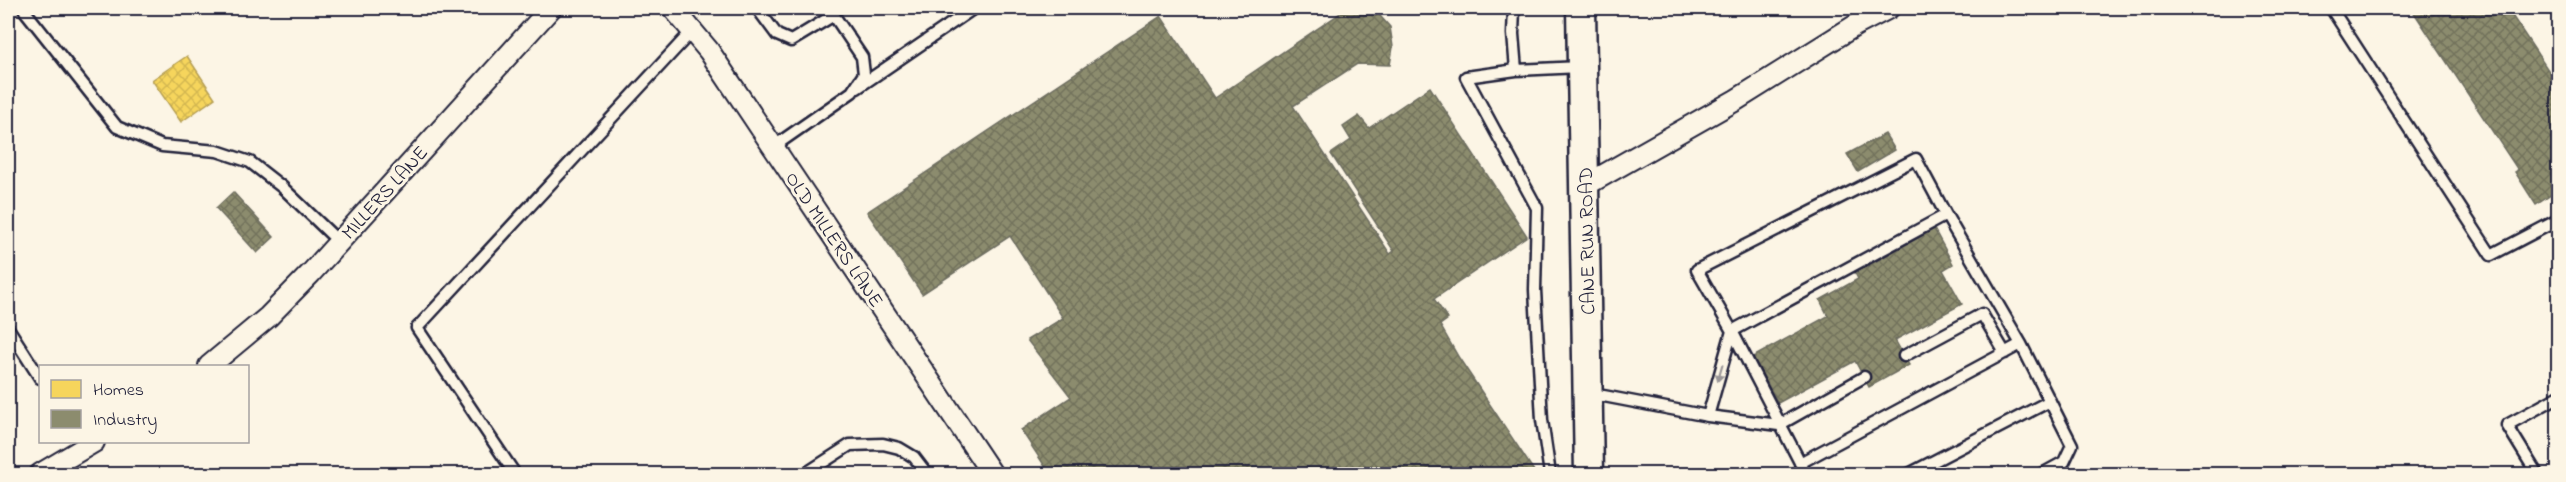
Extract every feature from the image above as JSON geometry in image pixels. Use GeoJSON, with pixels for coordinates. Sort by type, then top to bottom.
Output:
{"type":"FeatureCollection","features":[{"type":"Feature","properties":{"kind":"main road","name":"CANE RUN ROAD"},"geometry":{"type":"LineString","coordinates":[[1581,8],[1586,185],[1589,474]]}},
{"type":"Feature","properties":{"kind":"street","name":"MILLERS LANE"},"geometry":{"type":"LineString","coordinates":[[210,365],[268,317],[339,242],[550,8]]}},
{"type":"Feature","properties":{"kind":"street","name":"OLD MILLERS LANE"},"geometry":{"type":"LineString","coordinates":[[673,8],[709,51],[992,474]]}},
{"type":"Feature","properties":{"kind":"street"},"geometry":{"type":"LineString","coordinates":[[1586,185],[1736,100],[1856,25],[1889,8]]}},
{"type":"Feature","properties":{"kind":"street"},"geometry":{"type":"LineString","coordinates":[[40,474],[85,444]]}},
{"type":"Feature","properties":{"kind":"lane"},"geometry":{"type":"LineString","coordinates":[[757,8],[777,35],[791,41],[832,11],[862,57],[864,74],[852,92]]}},
{"type":"Feature","properties":{"kind":"lane"},"geometry":{"type":"LineString","coordinates":[[773,147],[974,8]]}},
{"type":"Feature","properties":{"kind":"lane"},"geometry":{"type":"LineString","coordinates":[[1514,8],[1513,34],[1516,70]]}},
{"type":"Feature","properties":{"kind":"lane"},"geometry":{"type":"LineString","coordinates":[[2331,8],[2491,255],[2559,220]]}},
{"type":"Feature","properties":{"kind":"lane"},"geometry":{"type":"LineString","coordinates":[[25,12],[117,127],[162,146],[217,151],[250,162],[282,187],[339,242]]}},
{"type":"Feature","properties":{"kind":"lane"},"geometry":{"type":"LineString","coordinates":[[515,474],[417,328],[692,31]]}},
{"type":"Feature","properties":{"kind":"lane"},"geometry":{"type":"LineString","coordinates":[[1550,474],[1542,420],[1535,290],[1537,208],[1466,77],[1516,70],[1583,67]]}},
{"type":"Feature","properties":{"kind":"lane"},"geometry":{"type":"LineString","coordinates":[[1806,474],[1697,270],[1916,159],[2021,344],[2072,445],[2064,462],[2042,474]]}},
{"type":"Feature","properties":{"kind":"lane"},"geometry":{"type":"LineString","coordinates":[[1708,416],[1732,332],[1946,215]]}},
{"type":"Feature","properties":{"kind":"lane"},"geometry":{"type":"LineString","coordinates":[[1904,356],[1982,314],[2005,353]]}},
{"type":"Feature","properties":{"kind":"lane"},"geometry":{"type":"LineString","coordinates":[[8,328],[39,376]]}},
{"type":"Feature","properties":{"kind":"lane"},"geometry":{"type":"LineString","coordinates":[[1800,463],[2021,344]]}},
{"type":"Feature","properties":{"kind":"lane"},"geometry":{"type":"LineString","coordinates":[[1588,393],[1708,416],[1779,425],[1864,377]]}},
{"type":"Feature","properties":{"kind":"lane"},"geometry":{"type":"LineString","coordinates":[[2537,474],[2507,425],[2559,397]]}},
{"type":"Feature","properties":{"kind":"lane"},"geometry":{"type":"LineString","coordinates":[[1910,474],[2050,401]]}},
{"type":"Feature","properties":{"kind":"lane"},"geometry":{"type":"LineString","coordinates":[[805,474],[850,445],[883,444],[898,448],[914,457],[927,474]]}},
{"type":"Feature","properties":{"kind":"building: Homes"},"geometry":{"type":"Polygon","coordinates":[[[187,56],[215,98],[181,122],[152,80],[187,56]]]}},
{"type":"Feature","properties":{"kind":"building: Industry"},"geometry":{"type":"Polygon","coordinates":[[[1348,8],[1373,8],[1390,27],[1393,47],[1390,65],[1357,64],[1293,106],[1390,254],[1394,251],[1331,154],[1351,140],[1343,127],[1359,116],[1369,128],[1430,87],[1527,236],[1434,299],[1448,319],[1440,325],[1459,358],[1536,474],[1050,474],[1021,430],[1071,397],[1027,340],[1063,318],[1010,236],[922,294],[867,212],[1161,16],[1215,98],[1348,8]]]}},
{"type":"Feature","properties":{"kind":"building: Industry"},"geometry":{"type":"Polygon","coordinates":[[[2411,8],[2507,8],[2558,85],[2558,190],[2536,205],[2515,172],[2518,170],[2411,8]]]}},
{"type":"Feature","properties":{"kind":"building: Industry"},"geometry":{"type":"Polygon","coordinates":[[[1885,134],[1895,150],[1858,172],[1847,154],[1885,134]]]}},
{"type":"Feature","properties":{"kind":"building: Industry"},"geometry":{"type":"Polygon","coordinates":[[[233,192],[274,237],[257,253],[216,208],[233,192]]]}},
{"type":"Feature","properties":{"kind":"building: Industry"},"geometry":{"type":"Polygon","coordinates":[[[1934,229],[1953,264],[1943,270],[1962,304],[1895,340],[1909,365],[1869,387],[1855,361],[1778,403],[1753,357],[1828,316],[1820,300],[1858,279],[1855,273],[1934,229]]]}}]}
